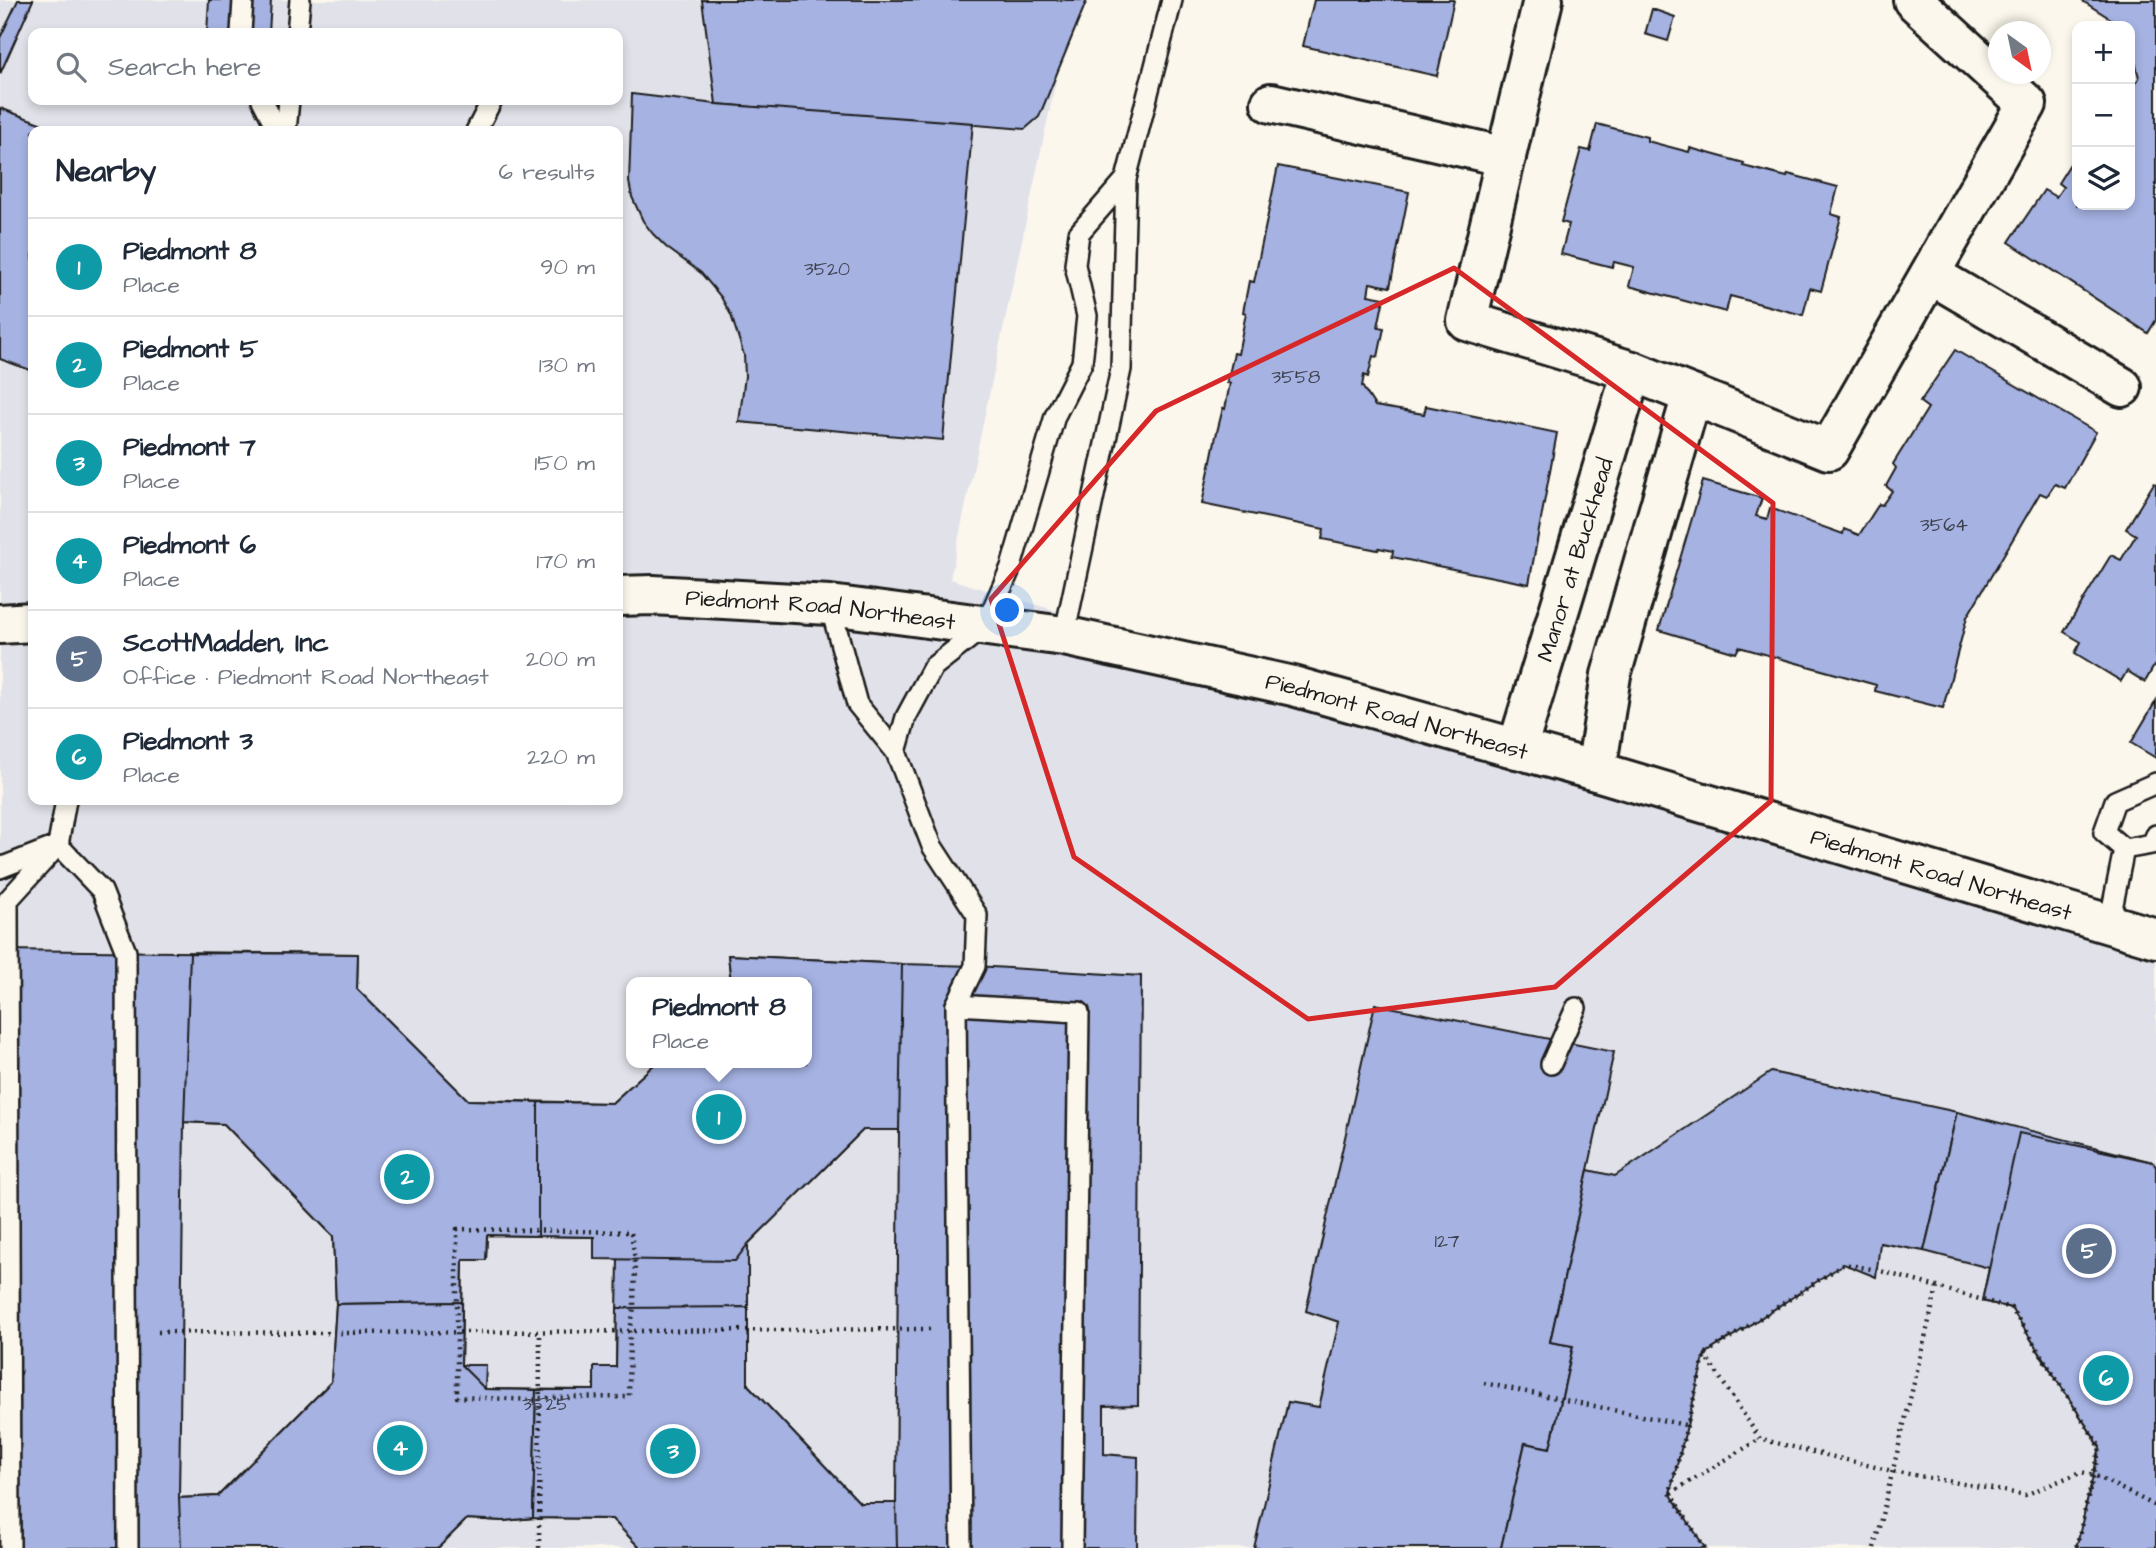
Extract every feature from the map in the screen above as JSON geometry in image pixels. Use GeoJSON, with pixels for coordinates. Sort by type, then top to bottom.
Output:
{"type":"FeatureCollection","features":[{"type":"Feature","properties":{"kind":"street"},"geometry":{"type":"LineString","coordinates":[[1543,0],[1467,321],[1632,371],[1829,450],[2027,104],[1913,0]]}},
{"type":"Feature","properties":{"kind":"street"},"geometry":{"type":"LineString","coordinates":[[1270,103],[1506,157]]}},
{"type":"Feature","properties":{"kind":"street"},"geometry":{"type":"LineString","coordinates":[[1930,274],[2122,387]]}},
{"type":"Feature","properties":{"kind":"street","name":"Manor at Buckhead"},"geometry":{"type":"LineString","coordinates":[[1517,749],[1632,371]]}},
{"type":"Feature","properties":{"kind":"street"},"geometry":{"type":"LineString","coordinates":[[1596,771],[1611,675],[1692,395]]}},
{"type":"Feature","properties":{"kind":"street","name":"Piedmont Road Northeast"},"geometry":{"type":"LineString","coordinates":[[623,596],[653,595],[830,606],[1064,636],[1293,686],[1596,771],[2156,938]]}},
{"type":"Feature","properties":{"kind":"lane"},"geometry":{"type":"LineString","coordinates":[[241,28],[243,0]]}},
{"type":"Feature","properties":{"kind":"lane"},"geometry":{"type":"LineString","coordinates":[[297,28],[300,0]]}},
{"type":"Feature","properties":{"kind":"lane"},"geometry":{"type":"LineString","coordinates":[[1064,636],[1121,369],[1126,179],[1172,0]]}},
{"type":"Feature","properties":{"kind":"lane"},"geometry":{"type":"LineString","coordinates":[[265,105],[275,126]]}},
{"type":"Feature","properties":{"kind":"lane"},"geometry":{"type":"LineString","coordinates":[[286,126],[289,105]]}},
{"type":"Feature","properties":{"kind":"lane"},"geometry":{"type":"LineString","coordinates":[[478,126],[489,105]]}},
{"type":"Feature","properties":{"kind":"lane"},"geometry":{"type":"LineString","coordinates":[[896,752],[906,717],[933,667],[985,626],[1011,567],[1055,416],[1082,363],[1087,316],[1075,265],[1079,233],[1126,179]]}},
{"type":"Feature","properties":{"kind":"lane"},"geometry":{"type":"LineString","coordinates":[[830,606],[858,704],[896,752],[932,846],[977,915],[975,966],[956,1005],[961,1548]]}},
{"type":"Feature","properties":{"kind":"lane"},"geometry":{"type":"LineString","coordinates":[[2124,849],[2104,832],[2115,801],[2155,785]]}},
{"type":"Feature","properties":{"kind":"lane"},"geometry":{"type":"LineString","coordinates":[[10,1548],[8,900],[58,845],[65,805]]}},
{"type":"Feature","properties":{"kind":"lane"},"geometry":{"type":"LineString","coordinates":[[2124,849],[2152,844],[2156,835]]}},
{"type":"Feature","properties":{"kind":"lane"},"geometry":{"type":"LineString","coordinates":[[0,868],[58,845]]}},
{"type":"Feature","properties":{"kind":"lane"},"geometry":{"type":"LineString","coordinates":[[58,845],[102,891],[126,952],[128,1548]]}},
{"type":"Feature","properties":{"kind":"lane"},"geometry":{"type":"LineString","coordinates":[[2109,924],[2124,849]]}},
{"type":"Feature","properties":{"kind":"lane"},"geometry":{"type":"LineString","coordinates":[[956,1005],[1079,1012],[1072,1548]]}},
{"type":"Feature","properties":{"kind":"lane"},"geometry":{"type":"LineString","coordinates":[[1551,1064],[1576,1008]]}},
{"type":"Feature","properties":{"kind":"path"},"geometry":{"type":"LineString","coordinates":[[457,1229],[631,1232],[635,1260],[629,1398],[536,1400],[457,1397],[456,1331],[457,1229]]}},
{"type":"Feature","properties":{"kind":"path"},"geometry":{"type":"LineString","coordinates":[[1706,1548],[1670,1493],[1705,1354],[1844,1264],[1877,1270],[2011,1308],[2100,1447],[2077,1548]]}},
{"type":"Feature","properties":{"kind":"path"},"geometry":{"type":"LineString","coordinates":[[1874,1548],[1937,1288]]}},
{"type":"Feature","properties":{"kind":"path"},"geometry":{"type":"LineString","coordinates":[[127,1332],[959,1330]]}},
{"type":"Feature","properties":{"kind":"path"},"geometry":{"type":"LineString","coordinates":[[539,1548],[540,1331]]}},
{"type":"Feature","properties":{"kind":"path"},"geometry":{"type":"LineString","coordinates":[[1705,1354],[1760,1439],[1892,1471],[2025,1495],[2081,1472],[2094,1475],[2156,1506]]}},
{"type":"Feature","properties":{"kind":"path"},"geometry":{"type":"LineString","coordinates":[[1484,1383],[1686,1425]]}},
{"type":"Feature","properties":{"kind":"path"},"geometry":{"type":"LineString","coordinates":[[1670,1493],[1760,1439]]}},
{"type":"Feature","properties":{"kind":"highlighted area"},"geometry":{"type":"Polygon","coordinates":[[[1454,268],[1773,503],[1771,801],[1555,987],[1308,1019],[1074,857],[991,599],[1156,411],[1454,268]]]}},
{"type":"Feature","properties":{"kind":"shaded area"},"geometry":{"type":"Polygon","coordinates":[[[0,0],[1073,0],[950,579],[1443,726],[2156,930],[2156,1548],[0,1548],[0,0]]]}},
{"type":"Feature","properties":{"kind":"building"},"geometry":{"type":"Polygon","coordinates":[[[18,0],[33,0],[0,74],[0,38],[18,0]]]}},
{"type":"Feature","properties":{"kind":"building"},"geometry":{"type":"Polygon","coordinates":[[[209,0],[271,0],[269,28],[207,28],[209,0]]]}},
{"type":"Feature","properties":{"kind":"building"},"geometry":{"type":"Polygon","coordinates":[[[702,0],[1087,0],[1039,117],[1025,129],[716,104],[702,0]]]}},
{"type":"Feature","properties":{"kind":"building"},"geometry":{"type":"Polygon","coordinates":[[[1314,0],[1454,0],[1437,76],[1303,46],[1314,0]]]}},
{"type":"Feature","properties":{"kind":"building"},"geometry":{"type":"Polygon","coordinates":[[[2081,0],[2156,0],[2156,320],[2148,333],[2009,242],[2044,190],[2056,197],[2063,187],[2058,183],[2072,161],[2072,210],[2135,210],[2135,83],[2139,78],[2135,61],[2135,21],[2114,21],[2081,0]]]}},
{"type":"Feature","properties":{"kind":"building"},"geometry":{"type":"Polygon","coordinates":[[[1652,9],[1675,17],[1668,41],[1645,34],[1652,9]]]}},
{"type":"Feature","properties":{"kind":"building"},"geometry":{"type":"Polygon","coordinates":[[[632,94],[716,104],[973,123],[943,440],[739,422],[745,376],[744,355],[731,315],[721,297],[701,273],[653,234],[643,221],[632,197],[629,182],[632,94]]]}},
{"type":"Feature","properties":{"kind":"building"},"geometry":{"type":"Polygon","coordinates":[[[0,108],[48,126],[28,126],[28,369],[0,359],[0,108]]]}},
{"type":"Feature","properties":{"kind":"building"},"geometry":{"type":"Polygon","coordinates":[[[1597,124],[1647,137],[1647,141],[1689,152],[1690,148],[1744,163],[1743,166],[1838,187],[1831,214],[1841,217],[1821,291],[1810,288],[1803,315],[1730,296],[1726,312],[1629,286],[1634,267],[1614,262],[1612,267],[1561,254],[1569,224],[1561,222],[1581,149],[1590,151],[1597,124]]]}},
{"type":"Feature","properties":{"kind":"building"},"geometry":{"type":"Polygon","coordinates":[[[1278,166],[1409,192],[1390,287],[1370,283],[1368,295],[1384,298],[1378,327],[1384,328],[1378,357],[1373,356],[1368,377],[1364,375],[1362,386],[1375,406],[1424,414],[1426,406],[1557,433],[1529,584],[1392,557],[1393,551],[1322,539],[1324,529],[1202,504],[1216,436],[1223,408],[1225,409],[1230,383],[1227,383],[1234,353],[1238,354],[1249,281],[1254,282],[1278,166]]]}},
{"type":"Feature","properties":{"kind":"building"},"geometry":{"type":"Polygon","coordinates":[[[1955,350],[2096,432],[2065,488],[2055,484],[2047,496],[2040,493],[1967,617],[1943,708],[1875,691],[1876,685],[1739,647],[1736,653],[1659,630],[1703,481],[1762,498],[1756,516],[1767,519],[1770,508],[1843,534],[1844,529],[1859,535],[1879,504],[1882,505],[1892,491],[1886,486],[1896,468],[1893,464],[1928,408],[1920,402],[1955,350]]]}},
{"type":"Feature","properties":{"kind":"building"},"geometry":{"type":"Polygon","coordinates":[[[2154,483],[2156,668],[2154,666],[2145,682],[2127,671],[2121,681],[2075,653],[2081,642],[2064,632],[2111,555],[2121,560],[2136,535],[2126,529],[2154,483]]]}},
{"type":"Feature","properties":{"kind":"building"},"geometry":{"type":"Polygon","coordinates":[[[2156,701],[2156,758],[2131,743],[2156,701]]]}},
{"type":"Feature","properties":{"kind":"building"},"geometry":{"type":"Polygon","coordinates":[[[0,950],[358,954],[357,989],[468,1100],[612,1103],[650,1068],[812,1068],[812,977],[730,977],[728,955],[1141,976],[1138,1405],[1104,1406],[1104,1454],[1138,1457],[1137,1548],[640,1548],[612,1519],[533,1518],[504,1521],[467,1519],[438,1548],[0,1548],[0,950]],[[184,1122],[179,1498],[218,1496],[331,1382],[336,1304],[333,1236],[224,1124],[184,1122]],[[863,1130],[748,1244],[748,1385],[860,1503],[896,1503],[899,1130],[863,1130]],[[487,1235],[486,1260],[463,1260],[461,1365],[486,1365],[485,1389],[594,1390],[594,1367],[616,1367],[618,1259],[594,1259],[594,1237],[487,1235]]]}},
{"type":"Feature","properties":{"kind":"building"},"geometry":{"type":"Polygon","coordinates":[[[190,953],[358,954],[357,989],[468,1100],[538,1102],[538,1236],[487,1235],[486,1260],[463,1260],[462,1302],[336,1304],[333,1236],[224,1124],[184,1122],[190,953]]]}},
{"type":"Feature","properties":{"kind":"building"},"geometry":{"type":"Polygon","coordinates":[[[728,955],[902,964],[899,1130],[863,1130],[748,1244],[735,1261],[594,1259],[594,1237],[538,1236],[538,1102],[612,1103],[650,1068],[812,1068],[812,977],[730,977],[728,955]]]}},
{"type":"Feature","properties":{"kind":"building"},"geometry":{"type":"Polygon","coordinates":[[[1375,1004],[1614,1052],[1550,1342],[1573,1346],[1562,1397],[1550,1448],[1525,1443],[1501,1548],[1254,1548],[1288,1402],[1319,1407],[1339,1322],[1306,1311],[1375,1004]]]}},
{"type":"Feature","properties":{"kind":"building"},"geometry":{"type":"Polygon","coordinates":[[[1771,1072],[1957,1112],[1924,1251],[1880,1243],[1876,1277],[1844,1264],[1705,1354],[1670,1493],[1705,1548],[1501,1548],[1525,1443],[1550,1448],[1562,1397],[1573,1346],[1550,1342],[1588,1170],[1615,1176],[1771,1072]]]}},
{"type":"Feature","properties":{"kind":"building"},"geometry":{"type":"Polygon","coordinates":[[[1957,1112],[2153,1162],[2156,1167],[2156,1543],[2082,1526],[2100,1447],[2011,1308],[1982,1301],[1989,1268],[1924,1251],[1957,1112]]]}},
{"type":"Feature","properties":{"kind":"building"},"geometry":{"type":"Polygon","coordinates":[[[2019,1133],[2153,1162],[2156,1167],[2156,1548],[2076,1548],[2100,1447],[2011,1308],[1982,1301],[2019,1133]]]}},
{"type":"Feature","properties":{"kind":"building"},"geometry":{"type":"Polygon","coordinates":[[[462,1302],[461,1365],[485,1389],[536,1390],[533,1518],[504,1521],[467,1519],[438,1548],[181,1548],[179,1498],[218,1496],[331,1382],[336,1304],[462,1302]]]}},
{"type":"Feature","properties":{"kind":"building"},"geometry":{"type":"Polygon","coordinates":[[[748,1307],[748,1385],[860,1503],[896,1503],[897,1548],[640,1548],[612,1519],[533,1518],[536,1390],[594,1390],[594,1367],[616,1367],[617,1308],[748,1307]]]}},
{"type":"Feature","properties":{"kind":"place","name":"Piedmont 8"},"geometry":{"type":"Point","coordinates":[719,1117]}},
{"type":"Feature","properties":{"kind":"place","name":"Piedmont 5"},"geometry":{"type":"Point","coordinates":[407,1177]}},
{"type":"Feature","properties":{"kind":"place","name":"ScottMadden, Inc"},"geometry":{"type":"Point","coordinates":[2089,1251]}},
{"type":"Feature","properties":{"kind":"place","name":"Piedmont 3"},"geometry":{"type":"Point","coordinates":[2106,1378]}},
{"type":"Feature","properties":{"kind":"place","name":"Piedmont 6"},"geometry":{"type":"Point","coordinates":[400,1448]}},
{"type":"Feature","properties":{"kind":"place","name":"Piedmont 7"},"geometry":{"type":"Point","coordinates":[673,1451]}}]}
